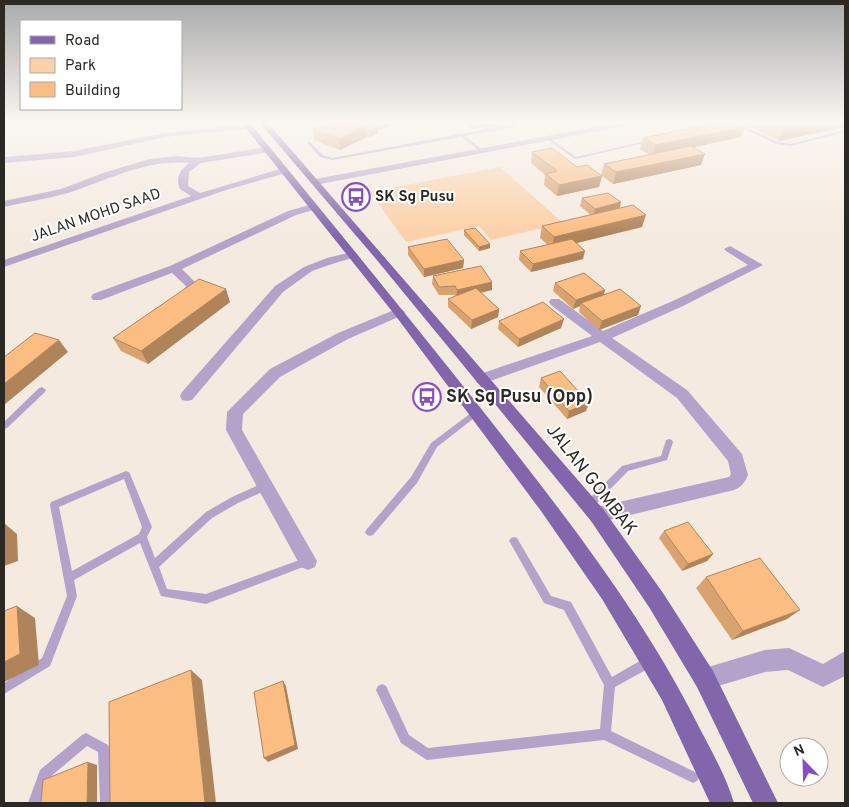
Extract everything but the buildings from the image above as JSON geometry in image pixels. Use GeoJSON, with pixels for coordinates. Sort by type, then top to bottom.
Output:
{"type":"FeatureCollection","features":[{"type":"Feature","properties":{"kind":"main road"},"geometry":{"type":"LineString","coordinates":[[274,160],[399,312],[548,506],[609,592],[670,692],[717,788],[722,803]]}},
{"type":"Feature","properties":{"kind":"main road","name":"JALAN GOMBAK"},"geometry":{"type":"LineString","coordinates":[[291,160],[312,179],[592,511],[656,600],[705,679],[766,803]]}},
{"type":"Feature","properties":{"kind":"street"},"geometry":{"type":"LineString","coordinates":[[4,204],[64,191],[109,174],[150,162],[171,160]]}},
{"type":"Feature","properties":{"kind":"street"},"geometry":{"type":"LineString","coordinates":[[191,160],[198,160]]}},
{"type":"Feature","properties":{"kind":"street"},"geometry":{"type":"LineString","coordinates":[[198,160],[185,169],[181,178],[183,187],[199,196]]}},
{"type":"Feature","properties":{"kind":"street"},"geometry":{"type":"LineString","coordinates":[[312,179],[415,160]]}},
{"type":"Feature","properties":{"kind":"street","name":"JALAN MOHD SAAD"},"geometry":{"type":"LineString","coordinates":[[4,264],[199,196],[283,171]]}},
{"type":"Feature","properties":{"kind":"street"},"geometry":{"type":"LineString","coordinates":[[97,297],[174,268],[292,214],[313,207]]}},
{"type":"Feature","properties":{"kind":"street"},"geometry":{"type":"LineString","coordinates":[[482,379],[602,337],[679,303],[757,265],[730,250]]}},
{"type":"Feature","properties":{"kind":"street"},"geometry":{"type":"LineString","coordinates":[[187,396],[279,289],[308,269],[331,260],[352,255]]}},
{"type":"Feature","properties":{"kind":"street"},"geometry":{"type":"LineString","coordinates":[[173,303],[189,292],[192,285],[174,268]]}},
{"type":"Feature","properties":{"kind":"street"},"geometry":{"type":"LineString","coordinates":[[555,302],[682,394],[736,459],[740,475],[734,483],[592,511]]}},
{"type":"Feature","properties":{"kind":"street"},"geometry":{"type":"LineString","coordinates":[[308,561],[234,430],[235,412],[275,373],[343,336],[399,312]]}},
{"type":"Feature","properties":{"kind":"street"},"geometry":{"type":"LineString","coordinates":[[705,679],[765,661],[789,659],[822,676],[845,662]]}},
{"type":"Feature","properties":{"kind":"lane"},"geometry":{"type":"LineString","coordinates":[[4,426],[42,390]]}},
{"type":"Feature","properties":{"kind":"lane"},"geometry":{"type":"LineString","coordinates":[[370,532],[414,480],[434,445],[475,413]]}},
{"type":"Feature","properties":{"kind":"lane"},"geometry":{"type":"LineString","coordinates":[[592,511],[625,468],[664,458],[668,442]]}},
{"type":"Feature","properties":{"kind":"lane"},"geometry":{"type":"LineString","coordinates":[[4,689],[46,662],[72,596],[68,578],[54,505],[126,474],[147,527],[142,537],[68,578]]}},
{"type":"Feature","properties":{"kind":"lane"},"geometry":{"type":"LineString","coordinates":[[154,565],[210,515],[235,500],[266,486]]}},
{"type":"Feature","properties":{"kind":"lane"},"geometry":{"type":"LineString","coordinates":[[142,537],[164,594],[206,599],[308,561]]}},
{"type":"Feature","properties":{"kind":"lane"},"geometry":{"type":"LineString","coordinates":[[514,541],[548,600],[567,606],[610,684],[605,734]]}},
{"type":"Feature","properties":{"kind":"lane"},"geometry":{"type":"LineString","coordinates":[[610,684],[652,660]]}},
{"type":"Feature","properties":{"kind":"lane"},"geometry":{"type":"LineString","coordinates":[[382,690],[404,739],[427,754],[605,734],[693,777]]}},
{"type":"Feature","properties":{"kind":"lane"},"geometry":{"type":"LineString","coordinates":[[34,803],[44,774],[86,739],[104,749],[106,803]]}},
{"type":"Feature","properties":{"kind":"green space"},"geometry":{"type":"Polygon","coordinates":[[[500,167],[563,223],[491,240],[479,226],[406,242],[370,192],[500,167]]]}},
{"type":"Feature","properties":{"kind":"place","name":"SK Sg Pusu"},"geometry":{"type":"Point","coordinates":[356,197]}},
{"type":"Feature","properties":{"kind":"place","name":"SK Sg Pusu (Opp)"},"geometry":{"type":"Point","coordinates":[427,397]}}]}
